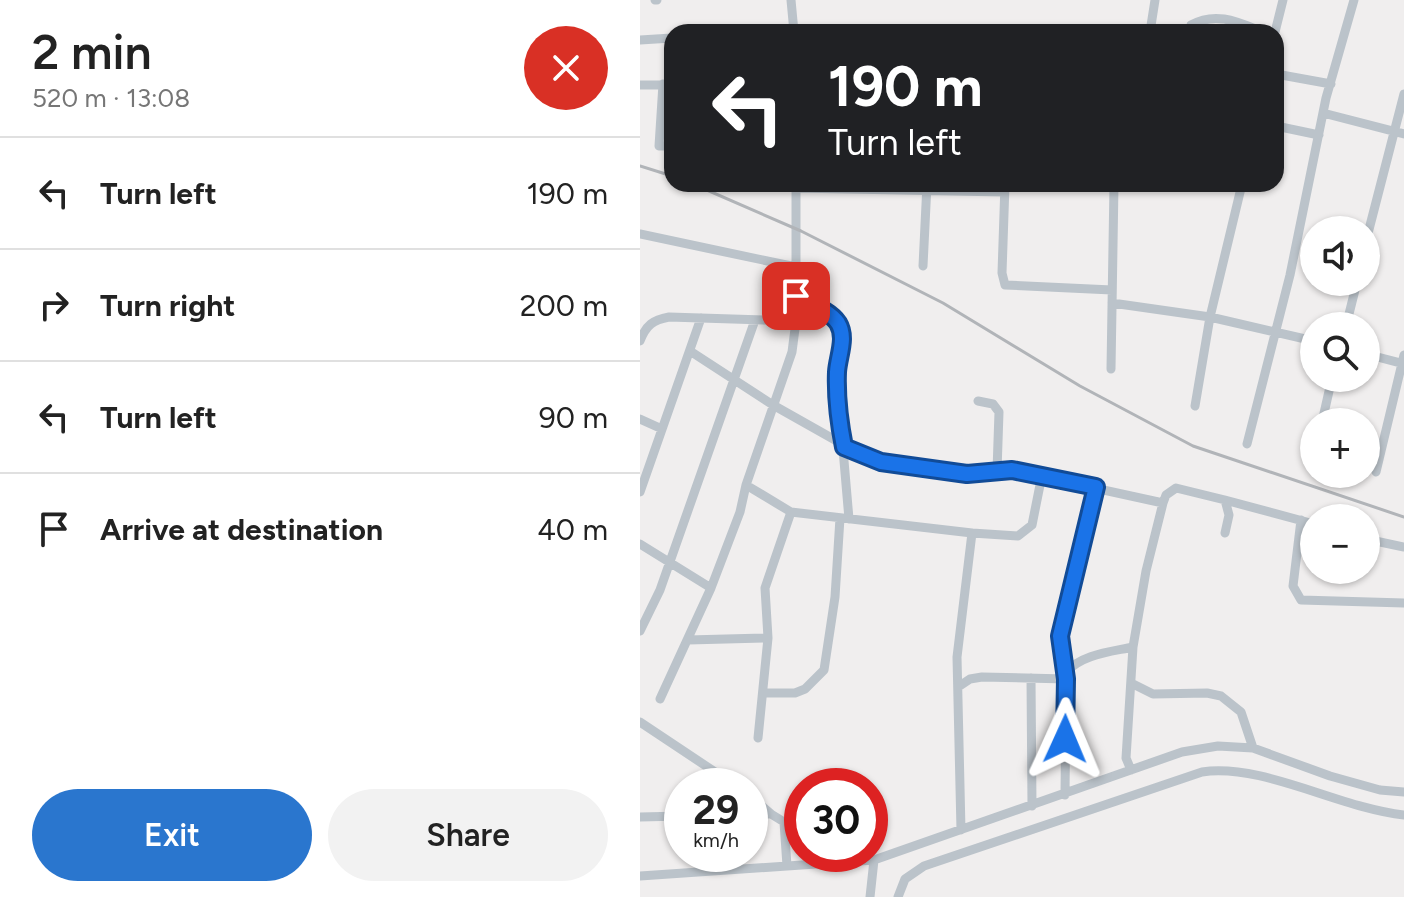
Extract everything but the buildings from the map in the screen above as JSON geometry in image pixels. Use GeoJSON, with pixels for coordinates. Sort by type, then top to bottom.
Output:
{"type":"FeatureCollection","features":[{"type":"Feature","properties":{"kind":"street"},"geometry":{"type":"LineString","coordinates":[[791,0],[793,24]]}},
{"type":"Feature","properties":{"kind":"street"},"geometry":{"type":"LineString","coordinates":[[1151,24],[1155,0]]}},
{"type":"Feature","properties":{"kind":"street"},"geometry":{"type":"LineString","coordinates":[[1277,24],[1283,0]]}},
{"type":"Feature","properties":{"kind":"street"},"geometry":{"type":"LineString","coordinates":[[1247,444],[1290,275],[1323,113],[1354,0]]}},
{"type":"Feature","properties":{"kind":"street"},"geometry":{"type":"LineString","coordinates":[[1193,24],[1213,17],[1242,24]]}},
{"type":"Feature","properties":{"kind":"street"},"geometry":{"type":"LineString","coordinates":[[640,40],[664,38]]}},
{"type":"Feature","properties":{"kind":"street"},"geometry":{"type":"LineString","coordinates":[[1284,75],[1331,84]]}},
{"type":"Feature","properties":{"kind":"street"},"geometry":{"type":"LineString","coordinates":[[640,85],[664,84]]}},
{"type":"Feature","properties":{"kind":"street"},"geometry":{"type":"LineString","coordinates":[[1372,216],[1404,94]]}},
{"type":"Feature","properties":{"kind":"street"},"geometry":{"type":"LineString","coordinates":[[1323,113],[1404,134]]}},
{"type":"Feature","properties":{"kind":"street"},"geometry":{"type":"LineString","coordinates":[[664,128],[659,146],[664,146]]}},
{"type":"Feature","properties":{"kind":"street"},"geometry":{"type":"LineString","coordinates":[[1284,128],[1319,135]]}},
{"type":"Feature","properties":{"kind":"street"},"geometry":{"type":"LineString","coordinates":[[660,699],[711,588],[740,512],[746,485],[792,352],[796,321],[796,192]]}},
{"type":"Feature","properties":{"kind":"street"},"geometry":{"type":"LineString","coordinates":[[923,266],[927,192]]}},
{"type":"Feature","properties":{"kind":"street"},"geometry":{"type":"LineString","coordinates":[[1004,192],[1002,273],[1005,285],[1112,290]]}},
{"type":"Feature","properties":{"kind":"street"},"geometry":{"type":"LineString","coordinates":[[1111,369],[1114,192]]}},
{"type":"Feature","properties":{"kind":"street"},"geometry":{"type":"LineString","coordinates":[[1195,406],[1210,317],[1240,192]]}},
{"type":"Feature","properties":{"kind":"street"},"geometry":{"type":"LineString","coordinates":[[640,234],[796,267]]}},
{"type":"Feature","properties":{"kind":"street"},"geometry":{"type":"LineString","coordinates":[[764,693],[795,693],[805,689],[824,670],[845,519],[844,447],[839,421],[837,371],[842,331],[830,315],[796,296]]}},
{"type":"Feature","properties":{"kind":"street"},"geometry":{"type":"LineString","coordinates":[[1112,303],[1210,317],[1300,338]]}},
{"type":"Feature","properties":{"kind":"street"},"geometry":{"type":"LineString","coordinates":[[640,341],[644,329],[656,320],[669,317],[796,321]]}},
{"type":"Feature","properties":{"kind":"street"},"geometry":{"type":"LineString","coordinates":[[640,492],[701,318]]}},
{"type":"Feature","properties":{"kind":"street"},"geometry":{"type":"LineString","coordinates":[[640,631],[660,590],[755,320]]}},
{"type":"Feature","properties":{"kind":"street"},"geometry":{"type":"LineString","coordinates":[[690,351],[844,447],[881,462],[967,474],[1012,470],[1163,503]]}},
{"type":"Feature","properties":{"kind":"street"},"geometry":{"type":"LineString","coordinates":[[1380,357],[1403,361],[1380,456]]}},
{"type":"Feature","properties":{"kind":"street"},"geometry":{"type":"LineString","coordinates":[[978,401],[993,404],[999,412],[997,471]]}},
{"type":"Feature","properties":{"kind":"street"},"geometry":{"type":"LineString","coordinates":[[640,419],[662,429]]}},
{"type":"Feature","properties":{"kind":"street"},"geometry":{"type":"LineString","coordinates":[[746,485],[791,512],[1018,536],[1029,529],[1042,475]]}},
{"type":"Feature","properties":{"kind":"street"},"geometry":{"type":"LineString","coordinates":[[1065,795],[1066,676],[1060,636],[1096,487]]}},
{"type":"Feature","properties":{"kind":"street"},"geometry":{"type":"LineString","coordinates":[[1131,770],[1126,758],[1133,647],[1146,571],[1166,495],[1176,488],[1300,520]]}},
{"type":"Feature","properties":{"kind":"street"},"geometry":{"type":"LineString","coordinates":[[1225,500],[1229,515],[1225,533]]}},
{"type":"Feature","properties":{"kind":"street"},"geometry":{"type":"LineString","coordinates":[[758,738],[768,638],[765,588],[791,512]]}},
{"type":"Feature","properties":{"kind":"street"},"geometry":{"type":"LineString","coordinates":[[1300,528],[1293,586],[1301,600],[1404,603]]}},
{"type":"Feature","properties":{"kind":"street"},"geometry":{"type":"LineString","coordinates":[[961,830],[958,636],[972,533]]}},
{"type":"Feature","properties":{"kind":"street"},"geometry":{"type":"LineString","coordinates":[[1380,542],[1404,547]]}},
{"type":"Feature","properties":{"kind":"street"},"geometry":{"type":"LineString","coordinates":[[640,544],[711,588]]}},
{"type":"Feature","properties":{"kind":"street"},"geometry":{"type":"LineString","coordinates":[[688,640],[768,638]]}},
{"type":"Feature","properties":{"kind":"street"},"geometry":{"type":"LineString","coordinates":[[1066,676],[1072,665],[1133,647]]}},
{"type":"Feature","properties":{"kind":"street"},"geometry":{"type":"LineString","coordinates":[[958,687],[975,677],[1066,676]]}},
{"type":"Feature","properties":{"kind":"street"},"geometry":{"type":"LineString","coordinates":[[1031,678],[1032,806]]}},
{"type":"Feature","properties":{"kind":"street"},"geometry":{"type":"LineString","coordinates":[[1131,683],[1153,694],[1207,693],[1221,696],[1241,712],[1253,748]]}},
{"type":"Feature","properties":{"kind":"street"},"geometry":{"type":"LineString","coordinates":[[640,722],[709,768]]}},
{"type":"Feature","properties":{"kind":"street"},"geometry":{"type":"LineString","coordinates":[[888,855],[1200,748],[1236,745],[1253,748],[1330,776],[1380,790],[1404,792]]}},
{"type":"Feature","properties":{"kind":"street"},"geometry":{"type":"LineString","coordinates":[[898,897],[905,879],[924,866],[1202,772],[1233,771],[1262,777],[1351,805],[1404,815]]}},
{"type":"Feature","properties":{"kind":"street"},"geometry":{"type":"LineString","coordinates":[[768,811],[784,822]]}},
{"type":"Feature","properties":{"kind":"street"},"geometry":{"type":"LineString","coordinates":[[640,817],[664,816]]}},
{"type":"Feature","properties":{"kind":"street"},"geometry":{"type":"LineString","coordinates":[[640,876],[784,866]]}},
{"type":"Feature","properties":{"kind":"street"},"geometry":{"type":"LineString","coordinates":[[870,897],[873,872]]}},
{"type":"Feature","properties":{"kind":"railway"},"geometry":{"type":"LineString","coordinates":[[640,166],[664,174]]}},
{"type":"Feature","properties":{"kind":"railway"},"geometry":{"type":"LineString","coordinates":[[711,192],[801,231],[943,303],[1080,386],[1193,446],[1404,517]]}},
{"type":"Feature","properties":{"kind":"route"},"geometry":{"type":"LineString","coordinates":[[796,296],[830,315],[842,331],[837,371],[839,421],[844,447],[881,462],[967,474],[1012,470],[1096,487],[1060,636],[1066,679],[1065,739]]}}]}
